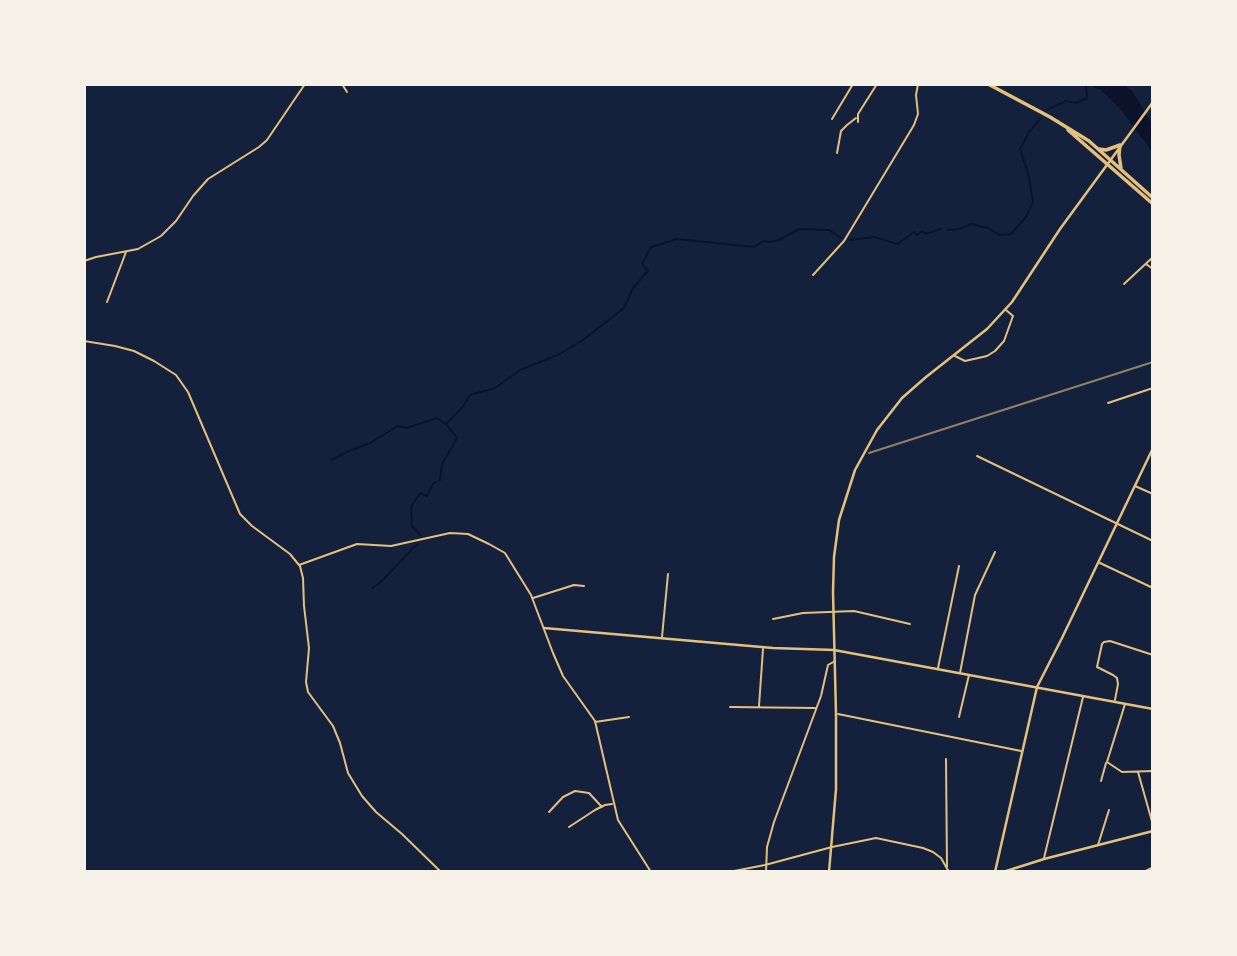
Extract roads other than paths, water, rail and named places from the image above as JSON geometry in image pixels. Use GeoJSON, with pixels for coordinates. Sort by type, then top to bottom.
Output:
{"type":"FeatureCollection","features":[{"type":"Feature","properties":{"kind":"main road"},"geometry":{"type":"LineString","coordinates":[[988,84],[1089,141],[1153,198]]}},
{"type":"Feature","properties":{"kind":"main road"},"geometry":{"type":"LineString","coordinates":[[1067,128],[1153,204]]}},
{"type":"Feature","properties":{"kind":"main road"},"geometry":{"type":"LineString","coordinates":[[1098,149],[1106,150],[1120,145],[1122,170]]}},
{"type":"Feature","properties":{"kind":"main road"},"geometry":{"type":"LineString","coordinates":[[1145,872],[1153,869]]}},
{"type":"Feature","properties":{"kind":"street"},"geometry":{"type":"LineString","coordinates":[[84,261],[142,247],[161,236],[208,179],[267,140],[305,84]]}},
{"type":"Feature","properties":{"kind":"street"},"geometry":{"type":"LineString","coordinates":[[342,84],[346,92]]}},
{"type":"Feature","properties":{"kind":"street"},"geometry":{"type":"LineString","coordinates":[[832,119],[853,84]]}},
{"type":"Feature","properties":{"kind":"street"},"geometry":{"type":"LineString","coordinates":[[836,153],[843,128],[857,117],[877,84]]}},
{"type":"Feature","properties":{"kind":"street"},"geometry":{"type":"LineString","coordinates":[[813,275],[844,241],[914,125],[918,114],[918,84]]}},
{"type":"Feature","properties":{"kind":"street"},"geometry":{"type":"LineString","coordinates":[[829,872],[836,793],[833,567],[839,520],[852,478],[881,424],[902,398],[987,329],[1006,310],[1109,159],[1153,102]]}},
{"type":"Feature","properties":{"kind":"street"},"geometry":{"type":"LineString","coordinates":[[857,117],[859,122]]}},
{"type":"Feature","properties":{"kind":"street"},"geometry":{"type":"LineString","coordinates":[[107,302],[127,251]]}},
{"type":"Feature","properties":{"kind":"street"},"geometry":{"type":"LineString","coordinates":[[1124,284],[1153,257]]}},
{"type":"Feature","properties":{"kind":"street"},"geometry":{"type":"LineString","coordinates":[[1146,264],[1153,269]]}},
{"type":"Feature","properties":{"kind":"street"},"geometry":{"type":"LineString","coordinates":[[953,356],[965,361],[987,356],[995,351],[1004,341],[1013,316],[1006,310]]}},
{"type":"Feature","properties":{"kind":"street"},"geometry":{"type":"LineString","coordinates":[[84,341],[130,350],[155,361],[176,375],[188,392],[240,514],[299,565],[303,578],[309,648],[306,682],[308,692],[333,726],[341,743],[348,773],[376,812],[441,872]]}},
{"type":"Feature","properties":{"kind":"street"},"geometry":{"type":"LineString","coordinates":[[1108,403],[1153,388]]}},
{"type":"Feature","properties":{"kind":"street"},"geometry":{"type":"LineString","coordinates":[[995,872],[1037,687],[1153,449]]}},
{"type":"Feature","properties":{"kind":"street"},"geometry":{"type":"LineString","coordinates":[[977,456],[1153,541]]}},
{"type":"Feature","properties":{"kind":"street"},"geometry":{"type":"LineString","coordinates":[[1135,486],[1153,494]]}},
{"type":"Feature","properties":{"kind":"street"},"geometry":{"type":"LineString","coordinates":[[299,565],[357,544],[391,546],[450,533],[463,533],[505,554],[533,598],[565,680],[595,722],[613,804],[622,827],[651,872]]}},
{"type":"Feature","properties":{"kind":"street"},"geometry":{"type":"LineString","coordinates":[[960,673],[975,595],[995,552]]}},
{"type":"Feature","properties":{"kind":"street"},"geometry":{"type":"LineString","coordinates":[[1098,562],[1153,588]]}},
{"type":"Feature","properties":{"kind":"street"},"geometry":{"type":"LineString","coordinates":[[938,669],[959,566]]}},
{"type":"Feature","properties":{"kind":"street"},"geometry":{"type":"LineString","coordinates":[[662,638],[668,574]]}},
{"type":"Feature","properties":{"kind":"street"},"geometry":{"type":"LineString","coordinates":[[533,598],[574,585],[584,586]]}},
{"type":"Feature","properties":{"kind":"street"},"geometry":{"type":"LineString","coordinates":[[773,619],[803,613],[859,611],[910,624]]}},
{"type":"Feature","properties":{"kind":"street"},"geometry":{"type":"LineString","coordinates":[[544,628],[763,647],[834,650],[1153,709]]}},
{"type":"Feature","properties":{"kind":"street"},"geometry":{"type":"LineString","coordinates":[[1114,702],[1118,680],[1097,667],[1104,642],[1110,641],[1153,655]]}},
{"type":"Feature","properties":{"kind":"street"},"geometry":{"type":"LineString","coordinates":[[759,707],[763,647]]}},
{"type":"Feature","properties":{"kind":"street"},"geometry":{"type":"LineString","coordinates":[[766,872],[767,847],[774,822],[817,708],[828,664],[835,661]]}},
{"type":"Feature","properties":{"kind":"street"},"geometry":{"type":"LineString","coordinates":[[960,717],[970,674]]}},
{"type":"Feature","properties":{"kind":"street"},"geometry":{"type":"LineString","coordinates":[[1044,859],[1083,696]]}},
{"type":"Feature","properties":{"kind":"street"},"geometry":{"type":"LineString","coordinates":[[1101,781],[1126,704]]}},
{"type":"Feature","properties":{"kind":"street"},"geometry":{"type":"LineString","coordinates":[[730,707],[817,708]]}},
{"type":"Feature","properties":{"kind":"street"},"geometry":{"type":"LineString","coordinates":[[836,714],[1022,751]]}},
{"type":"Feature","properties":{"kind":"street"},"geometry":{"type":"LineString","coordinates":[[595,722],[629,717]]}},
{"type":"Feature","properties":{"kind":"street"},"geometry":{"type":"LineString","coordinates":[[946,759],[948,870]]}},
{"type":"Feature","properties":{"kind":"street"},"geometry":{"type":"LineString","coordinates":[[1107,762],[1122,772],[1153,771]]}},
{"type":"Feature","properties":{"kind":"street"},"geometry":{"type":"LineString","coordinates":[[1138,772],[1153,825]]}},
{"type":"Feature","properties":{"kind":"street"},"geometry":{"type":"LineString","coordinates":[[549,812],[566,794],[578,791],[593,796],[602,807]]}},
{"type":"Feature","properties":{"kind":"street"},"geometry":{"type":"LineString","coordinates":[[569,827],[602,807],[613,804]]}},
{"type":"Feature","properties":{"kind":"street"},"geometry":{"type":"LineString","coordinates":[[1098,845],[1109,810]]}},
{"type":"Feature","properties":{"kind":"street"},"geometry":{"type":"LineString","coordinates":[[1003,872],[1153,831]]}},
{"type":"Feature","properties":{"kind":"street"},"geometry":{"type":"LineString","coordinates":[[729,872],[872,838],[926,849],[938,855],[948,870]]}},
{"type":"Feature","properties":{"kind":"water"},"geometry":{"type":"Polygon","coordinates":[[[1086,84],[1123,84],[1133,92],[1153,126],[1153,153],[1122,111],[1101,90],[1086,84]]]}},
{"type":"Feature","properties":{"kind":"waterway"},"geometry":{"type":"LineString","coordinates":[[1047,110],[1066,101],[1076,103],[1087,98],[1086,84]]}},
{"type":"Feature","properties":{"kind":"waterway"},"geometry":{"type":"LineString","coordinates":[[948,230],[971,224],[988,228],[999,235],[1011,234],[1026,217],[1033,202],[1020,149],[1041,118]]}},
{"type":"Feature","properties":{"kind":"waterway"},"geometry":{"type":"LineString","coordinates":[[331,460],[370,443],[398,426],[407,428],[437,418],[446,424],[462,408],[470,395],[495,388],[520,370],[560,354],[583,340],[624,308],[633,288],[648,271],[642,264],[651,247],[677,239],[754,247],[764,241],[779,240],[799,229],[829,230],[841,238]]}},
{"type":"Feature","properties":{"kind":"waterway"},"geometry":{"type":"LineString","coordinates":[[850,240],[874,237],[898,244],[914,232],[917,235],[922,231],[926,234],[940,229]]}},
{"type":"Feature","properties":{"kind":"waterway"},"geometry":{"type":"LineString","coordinates":[[421,536],[412,526],[411,507],[420,493],[427,496],[433,484],[440,480],[442,464],[457,438],[446,424]]}},
{"type":"Feature","properties":{"kind":"waterway"},"geometry":{"type":"LineString","coordinates":[[372,588],[419,544]]}},
{"type":"Feature","properties":{"kind":"railway"},"geometry":{"type":"LineString","coordinates":[[869,453],[1153,362]]}}]}
